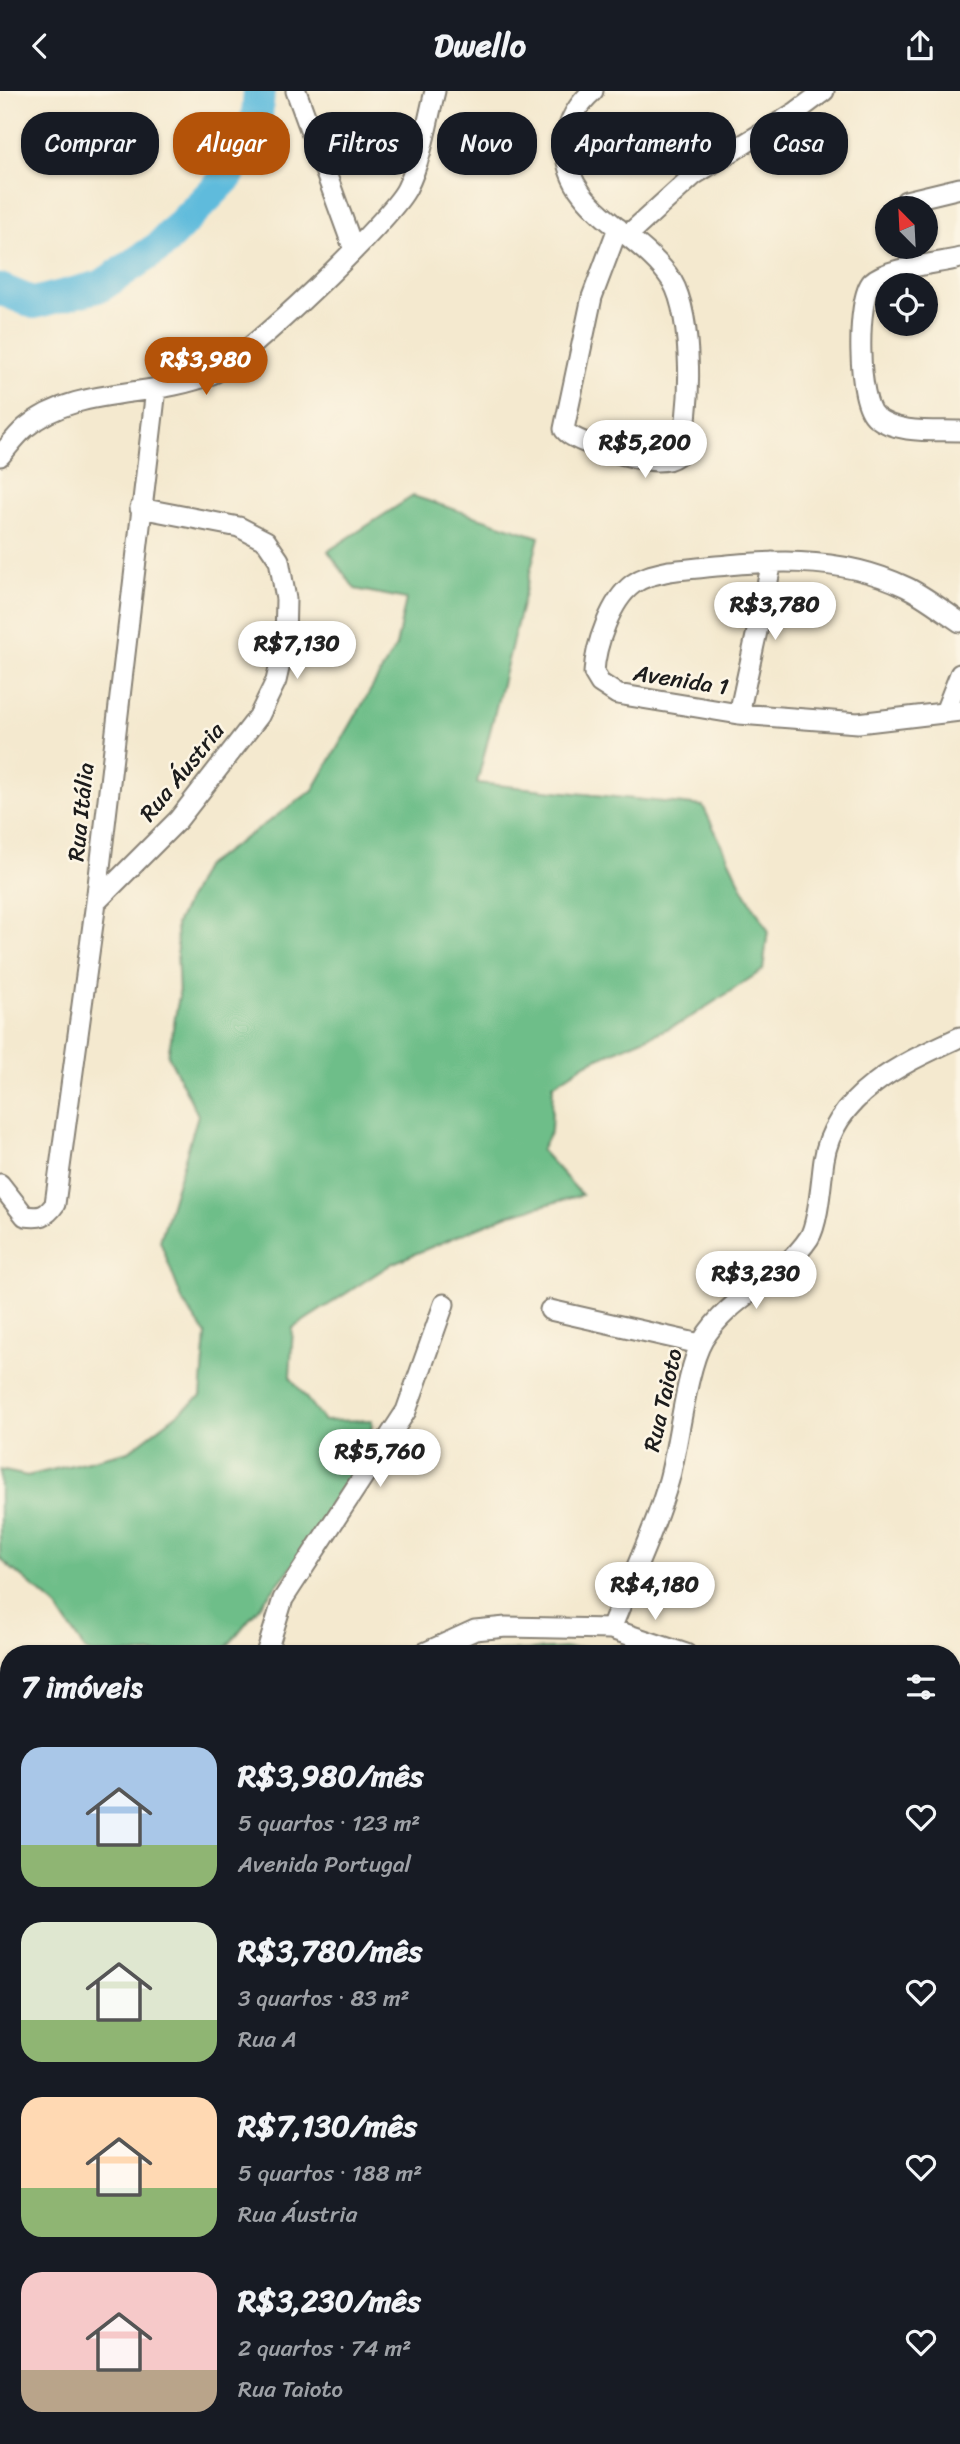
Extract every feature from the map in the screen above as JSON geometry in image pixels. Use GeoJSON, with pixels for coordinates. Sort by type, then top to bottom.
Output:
{"type":"FeatureCollection","features":[{"type":"Feature","properties":{"kind":"street"},"geometry":{"type":"LineString","coordinates":[[296,91],[354,250]]}},
{"type":"Feature","properties":{"kind":"street"},"geometry":{"type":"LineString","coordinates":[[0,456],[26,427],[65,406],[156,389],[214,374],[245,352],[380,225],[407,190],[419,157],[435,91]]}},
{"type":"Feature","properties":{"kind":"street"},"geometry":{"type":"LineString","coordinates":[[593,91],[584,99],[567,128],[565,157],[572,182],[597,211],[623,232],[643,247],[670,279],[684,310],[688,331],[685,424],[678,455],[670,460],[654,461],[573,440],[564,429],[592,297],[623,232],[694,175],[796,112],[824,91]]}},
{"type":"Feature","properties":{"kind":"street"},"geometry":{"type":"LineString","coordinates":[[927,196],[960,188]]}},
{"type":"Feature","properties":{"kind":"street"},"geometry":{"type":"LineString","coordinates":[[960,258],[880,277],[867,289],[862,321],[864,396],[868,409],[876,418],[915,429],[960,431]]}},
{"type":"Feature","properties":{"kind":"street","name":"Rua Itália"},"geometry":{"type":"LineString","coordinates":[[0,1184],[25,1216],[38,1218],[47,1215],[55,1204],[96,902],[156,389]]}},
{"type":"Feature","properties":{"kind":"street","name":"Rua Áustria"},"geometry":{"type":"LineString","coordinates":[[96,902],[178,820],[259,716],[276,681],[285,642],[286,599],[279,560],[266,541],[239,527],[140,508]]}},
{"type":"Feature","properties":{"kind":"street","name":"Avenida 1"},"geometry":{"type":"LineString","coordinates":[[952,712],[858,723],[740,714],[617,694],[600,683],[594,673],[594,662],[620,598],[632,584],[669,571],[807,560],[871,573],[908,588],[960,622]]}},
{"type":"Feature","properties":{"kind":"street"},"geometry":{"type":"LineString","coordinates":[[740,714],[772,562]]}},
{"type":"Feature","properties":{"kind":"street"},"geometry":{"type":"LineString","coordinates":[[952,712],[960,674]]}},
{"type":"Feature","properties":{"kind":"street","name":"Rua Taioto"},"geometry":{"type":"LineString","coordinates":[[611,1629],[668,1482],[701,1344],[718,1317],[793,1258],[811,1235],[825,1154],[836,1126],[853,1101],[902,1065],[960,1037]]}},
{"type":"Feature","properties":{"kind":"street"},"geometry":{"type":"LineString","coordinates":[[268,1645],[283,1599],[406,1411],[444,1304]]}},
{"type":"Feature","properties":{"kind":"street"},"geometry":{"type":"LineString","coordinates":[[550,1310],[701,1344]]}},
{"type":"Feature","properties":{"kind":"street"},"geometry":{"type":"LineString","coordinates":[[442,1645],[475,1630],[506,1627],[611,1629],[659,1645]]}},
{"type":"Feature","properties":{"kind":"green space"},"geometry":{"type":"Polygon","coordinates":[[[413,496],[539,537],[477,783],[703,806],[744,891],[768,930],[763,970],[683,1022],[587,1063],[553,1085],[551,1131],[541,1150],[582,1195],[508,1215],[393,1263],[293,1328],[290,1377],[324,1421],[372,1420],[369,1461],[311,1543],[228,1645],[82,1645],[55,1605],[0,1559],[0,1470],[27,1476],[129,1451],[201,1396],[206,1335],[183,1302],[160,1241],[198,1115],[168,1055],[179,996],[176,924],[204,867],[313,790],[396,646],[406,599],[355,589],[328,551],[413,496]]]}},
{"type":"Feature","properties":{"kind":"waterway"},"geometry":{"type":"LineString","coordinates":[[0,289],[34,303],[101,286],[159,247],[229,175],[257,116],[259,91]]}}]}
